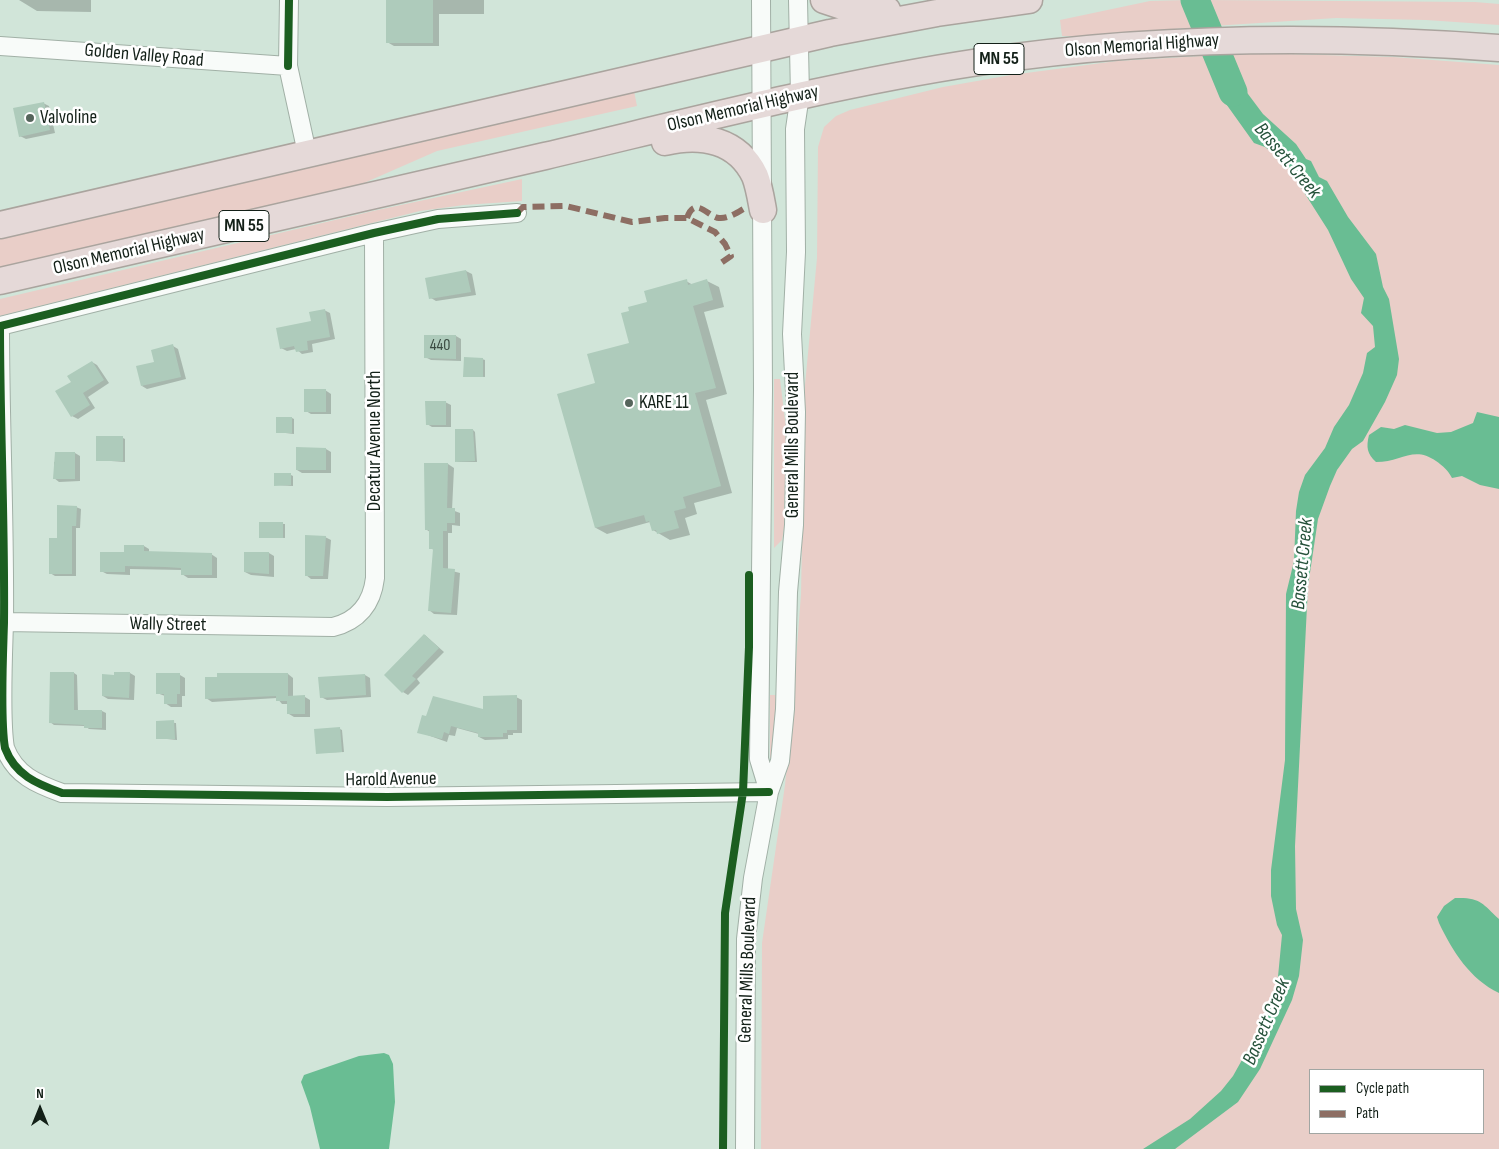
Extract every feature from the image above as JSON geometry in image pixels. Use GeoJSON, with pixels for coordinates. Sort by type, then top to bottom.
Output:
{"type":"FeatureCollection","features":[{"type":"Feature","properties":{"kind":"highway"},"geometry":{"type":"LineString","coordinates":[[824,0],[860,12],[944,0]]}},
{"type":"Feature","properties":{"kind":"highway"},"geometry":{"type":"LineString","coordinates":[[0,225],[798,40],[937,14],[1029,0]]}},
{"type":"Feature","properties":{"kind":"highway"},"geometry":{"type":"LineString","coordinates":[[1287,39],[1344,26],[1499,34]]}},
{"type":"Feature","properties":{"kind":"highway","name":"Olson Memorial Highway"},"geometry":{"type":"LineString","coordinates":[[0,281],[800,95],[980,62],[1054,52],[1212,40],[1287,39],[1414,42],[1499,48]]}},
{"type":"Feature","properties":{"kind":"highway"},"geometry":{"type":"LineString","coordinates":[[488,169],[560,167],[678,138],[704,138],[726,145],[746,163],[755,177],[763,210]]}},
{"type":"Feature","properties":{"kind":"street"},"geometry":{"type":"LineString","coordinates":[[289,0],[288,66],[307,154]]}},
{"type":"Feature","properties":{"kind":"street","name":"General Mills Boulevard"},"geometry":{"type":"LineString","coordinates":[[761,0],[763,210],[759,760],[769,792]]}},
{"type":"Feature","properties":{"kind":"street","name":"General Mills Boulevard"},"geometry":{"type":"LineString","coordinates":[[745,1149],[746,939],[753,878],[769,792],[780,760],[783,734],[788,592],[794,525],[796,412],[792,334],[796,252],[795,129],[800,95],[798,0]]}},
{"type":"Feature","properties":{"kind":"street","name":"Golden Valley Road"},"geometry":{"type":"LineString","coordinates":[[0,46],[288,66]]}},
{"type":"Feature","properties":{"kind":"street"},"geometry":{"type":"LineString","coordinates":[[4,622],[0,326],[374,233],[438,220],[517,212]]}},
{"type":"Feature","properties":{"kind":"street","name":"Decatur Avenue North"},"geometry":{"type":"LineString","coordinates":[[333,628],[354,620],[360,614],[370,600],[375,578],[374,233]]}},
{"type":"Feature","properties":{"kind":"street","name":"Harold Avenue"},"geometry":{"type":"LineString","coordinates":[[4,622],[1,728],[5,747],[20,772],[34,784],[62,793],[387,797],[769,792]]}},
{"type":"Feature","properties":{"kind":"street","name":"Wally Street"},"geometry":{"type":"LineString","coordinates":[[4,622],[333,628]]}},
{"type":"Feature","properties":{"kind":"shaded area"},"geometry":{"type":"Polygon","coordinates":[[[1188,0],[1200,27],[1062,36],[1060,20],[1150,1],[1188,0]]]}},
{"type":"Feature","properties":{"kind":"shaded area"},"geometry":{"type":"Polygon","coordinates":[[[1203,0],[1475,2],[1499,4],[1499,25],[1426,20],[1336,18],[1213,26],[1203,0]]]}},
{"type":"Feature","properties":{"kind":"shaded area"},"geometry":{"type":"Polygon","coordinates":[[[1252,53],[1393,57],[1499,65],[1499,1149],[761,1149],[762,943],[785,785],[801,594],[805,385],[817,258],[818,147],[824,127],[836,116],[850,110],[943,87],[1011,75],[1117,61],[1252,53]]]}},
{"type":"Feature","properties":{"kind":"shaded area"},"geometry":{"type":"Polygon","coordinates":[[[634,91],[637,106],[437,151],[364,183],[211,221],[0,268],[0,237],[440,138],[634,91]]]}},
{"type":"Feature","properties":{"kind":"shaded area"},"geometry":{"type":"Polygon","coordinates":[[[522,179],[522,201],[464,205],[420,211],[0,316],[0,299],[373,211],[522,179]]]}},
{"type":"Feature","properties":{"kind":"shaded area"},"geometry":{"type":"Polygon","coordinates":[[[774,379],[780,379],[786,428],[784,528],[782,540],[774,548],[774,379]]]}},
{"type":"Feature","properties":{"kind":"shaded area"},"geometry":{"type":"Polygon","coordinates":[[[770,695],[775,695],[777,703],[772,758],[770,758],[770,695]]]}},
{"type":"Feature","properties":{"kind":"water"},"geometry":{"type":"Polygon","coordinates":[[[1188,0],[1203,0],[1213,26],[1200,27],[1188,0]]]}},
{"type":"Feature","properties":{"kind":"water"},"geometry":{"type":"Polygon","coordinates":[[[1226,55],[1232,60],[1239,82],[1263,114],[1296,144],[1306,159],[1311,161],[1319,177],[1327,181],[1348,217],[1376,254],[1383,287],[1389,299],[1399,359],[1397,375],[1385,402],[1363,441],[1352,449],[1337,470],[1318,519],[1308,586],[1295,846],[1296,909],[1303,940],[1299,976],[1292,1000],[1260,1069],[1238,1102],[1175,1149],[1143,1149],[1190,1119],[1221,1091],[1233,1076],[1257,1033],[1277,987],[1282,935],[1277,925],[1271,896],[1271,870],[1285,760],[1286,594],[1294,561],[1296,511],[1299,492],[1305,475],[1325,448],[1334,427],[1349,405],[1363,373],[1367,353],[1375,347],[1373,326],[1361,313],[1364,298],[1351,279],[1328,230],[1286,164],[1265,147],[1254,143],[1224,101],[1209,61],[1212,56],[1226,55]]]}},
{"type":"Feature","properties":{"kind":"water"},"geometry":{"type":"Polygon","coordinates":[[[1477,412],[1499,417],[1499,489],[1480,485],[1462,476],[1452,478],[1439,463],[1421,454],[1376,462],[1369,453],[1369,435],[1381,427],[1394,429],[1405,425],[1437,433],[1451,432],[1473,423],[1477,412]]]}},
{"type":"Feature","properties":{"kind":"water"},"geometry":{"type":"Polygon","coordinates":[[[1455,898],[1480,902],[1499,919],[1499,993],[1479,980],[1463,964],[1439,923],[1437,917],[1444,906],[1455,898]]]}},
{"type":"Feature","properties":{"kind":"water"},"geometry":{"type":"Polygon","coordinates":[[[384,1053],[389,1055],[393,1064],[395,1102],[389,1149],[320,1149],[310,1107],[301,1082],[304,1075],[359,1056],[384,1053]]]}},
{"type":"Feature","properties":{"kind":"building"},"geometry":{"type":"Polygon","coordinates":[[[386,0],[433,0],[433,43],[386,43],[386,0]]]}},
{"type":"Feature","properties":{"kind":"building"},"geometry":{"type":"Polygon","coordinates":[[[44,102],[50,130],[19,137],[13,108],[44,102]]]}},
{"type":"Feature","properties":{"kind":"building"},"geometry":{"type":"Polygon","coordinates":[[[466,270],[471,292],[429,299],[425,278],[466,270]]]}},
{"type":"Feature","properties":{"kind":"building","name":"KARE 11"},"geometry":{"type":"Polygon","coordinates":[[[687,279],[688,285],[707,279],[713,300],[693,306],[716,388],[695,393],[721,486],[683,497],[686,508],[674,511],[679,528],[657,534],[656,530],[652,531],[649,521],[646,522],[644,515],[595,528],[557,394],[595,383],[587,354],[629,343],[621,313],[629,311],[628,307],[647,302],[644,291],[687,279]]]}},
{"type":"Feature","properties":{"kind":"building"},"geometry":{"type":"Polygon","coordinates":[[[325,309],[330,337],[307,341],[308,350],[296,352],[294,346],[280,349],[276,328],[311,321],[309,312],[325,309]]]}},
{"type":"Feature","properties":{"kind":"building"},"geometry":{"type":"Polygon","coordinates":[[[424,335],[456,335],[456,359],[424,358],[424,335]]]}},
{"type":"Feature","properties":{"kind":"building"},"geometry":{"type":"Polygon","coordinates":[[[173,344],[181,377],[141,386],[136,366],[154,362],[151,350],[173,344]]]}},
{"type":"Feature","properties":{"kind":"building"},"geometry":{"type":"Polygon","coordinates":[[[464,357],[483,358],[483,377],[463,377],[464,357]]]}},
{"type":"Feature","properties":{"kind":"building"},"geometry":{"type":"Polygon","coordinates":[[[92,361],[104,380],[83,393],[90,405],[71,417],[55,391],[71,382],[67,376],[92,361]]]}},
{"type":"Feature","properties":{"kind":"building"},"geometry":{"type":"Polygon","coordinates":[[[304,389],[326,389],[326,412],[304,412],[304,389]]]}},
{"type":"Feature","properties":{"kind":"building"},"geometry":{"type":"Polygon","coordinates":[[[425,401],[446,401],[446,425],[426,425],[425,401]]]}},
{"type":"Feature","properties":{"kind":"building"},"geometry":{"type":"Polygon","coordinates":[[[276,417],[292,417],[292,433],[276,433],[276,417]]]}},
{"type":"Feature","properties":{"kind":"building"},"geometry":{"type":"Polygon","coordinates":[[[455,429],[473,429],[475,461],[455,462],[455,429]]]}},
{"type":"Feature","properties":{"kind":"building"},"geometry":{"type":"Polygon","coordinates":[[[96,436],[123,436],[123,461],[96,461],[96,436]]]}},
{"type":"Feature","properties":{"kind":"building"},"geometry":{"type":"Polygon","coordinates":[[[296,447],[326,448],[326,470],[296,470],[296,447]]]}},
{"type":"Feature","properties":{"kind":"building"},"geometry":{"type":"Polygon","coordinates":[[[55,452],[75,452],[75,479],[53,479],[55,452]]]}},
{"type":"Feature","properties":{"kind":"building"},"geometry":{"type":"Polygon","coordinates":[[[424,463],[448,463],[447,508],[455,508],[455,523],[447,523],[447,531],[443,531],[443,568],[455,569],[451,613],[428,611],[433,549],[429,549],[429,530],[425,530],[424,463]]]}},
{"type":"Feature","properties":{"kind":"building"},"geometry":{"type":"Polygon","coordinates":[[[274,473],[291,473],[291,485],[274,486],[274,473]]]}},
{"type":"Feature","properties":{"kind":"building"},"geometry":{"type":"Polygon","coordinates":[[[57,505],[77,506],[76,526],[72,526],[72,574],[49,574],[49,538],[57,538],[57,505]]]}},
{"type":"Feature","properties":{"kind":"building"},"geometry":{"type":"Polygon","coordinates":[[[259,522],[283,522],[283,538],[259,538],[259,522]]]}},
{"type":"Feature","properties":{"kind":"building"},"geometry":{"type":"Polygon","coordinates":[[[305,535],[326,536],[323,576],[305,576],[305,535]]]}},
{"type":"Feature","properties":{"kind":"building"},"geometry":{"type":"Polygon","coordinates":[[[124,545],[144,545],[144,551],[212,553],[212,575],[181,575],[181,568],[166,567],[125,566],[125,572],[100,572],[100,552],[124,552],[124,545]]]}},
{"type":"Feature","properties":{"kind":"building"},"geometry":{"type":"Polygon","coordinates":[[[244,552],[269,552],[269,574],[244,572],[244,552]]]}},
{"type":"Feature","properties":{"kind":"building"},"geometry":{"type":"Polygon","coordinates":[[[424,634],[439,648],[412,676],[416,679],[402,693],[384,675],[424,634]]]}},
{"type":"Feature","properties":{"kind":"building"},"geometry":{"type":"Polygon","coordinates":[[[50,672],[74,672],[74,710],[102,710],[102,728],[84,728],[84,725],[49,723],[50,672]]]}},
{"type":"Feature","properties":{"kind":"building"},"geometry":{"type":"Polygon","coordinates":[[[114,672],[130,672],[129,698],[102,696],[102,674],[114,675],[114,672]]]}},
{"type":"Feature","properties":{"kind":"building"},"geometry":{"type":"Polygon","coordinates":[[[156,673],[180,673],[180,694],[177,694],[177,704],[164,704],[164,694],[156,694],[156,673]]]}},
{"type":"Feature","properties":{"kind":"building"},"geometry":{"type":"Polygon","coordinates":[[[217,673],[288,673],[288,696],[305,695],[305,714],[287,714],[287,701],[276,701],[276,696],[205,699],[205,677],[217,677],[217,673]]]}},
{"type":"Feature","properties":{"kind":"building"},"geometry":{"type":"Polygon","coordinates":[[[365,674],[366,695],[320,698],[318,677],[365,674]]]}},
{"type":"Feature","properties":{"kind":"building"},"geometry":{"type":"Polygon","coordinates":[[[517,695],[517,730],[507,730],[507,733],[503,733],[503,737],[478,737],[478,733],[451,726],[449,734],[444,732],[442,739],[417,733],[422,715],[426,716],[433,696],[483,709],[483,696],[517,695]]]}},
{"type":"Feature","properties":{"kind":"building"},"geometry":{"type":"Polygon","coordinates":[[[174,720],[175,739],[156,739],[156,721],[174,720]]]}},
{"type":"Feature","properties":{"kind":"building"},"geometry":{"type":"Polygon","coordinates":[[[340,727],[342,752],[316,754],[314,729],[340,727]]]}},
{"type":"Feature","properties":{"kind":"waterway","name":"Bassett Creek"},"geometry":{"type":"LineString","coordinates":[[1195,0],[1233,92]]}},
{"type":"Feature","properties":{"kind":"marked path"},"geometry":{"type":"LineString","coordinates":[[517,213],[523,207],[566,206],[632,222],[665,218],[687,218],[715,232],[725,244],[731,256],[718,265]]}},
{"type":"Feature","properties":{"kind":"marked path"},"geometry":{"type":"LineString","coordinates":[[687,218],[690,211],[694,208],[702,209],[719,218],[733,215],[745,208]]}},
{"type":"Feature","properties":{"kind":"cycle path"},"geometry":{"type":"LineString","coordinates":[[288,66],[289,0]]}},
{"type":"Feature","properties":{"kind":"cycle path"},"geometry":{"type":"LineString","coordinates":[[0,326],[374,233],[438,219],[517,213]]}},
{"type":"Feature","properties":{"kind":"cycle path"},"geometry":{"type":"LineString","coordinates":[[0,326],[4,586],[3,736],[9,757],[21,772],[36,782],[62,793],[387,797],[769,792]]}},
{"type":"Feature","properties":{"kind":"cycle path"},"geometry":{"type":"LineString","coordinates":[[723,1149],[725,913],[743,792],[749,647],[749,575]]}},
{"type":"Feature","properties":{"kind":"place","name":"Valvoline"},"geometry":{"type":"Point","coordinates":[30,118]}},
{"type":"Feature","properties":{"kind":"place","name":"KARE 11"},"geometry":{"type":"Point","coordinates":[629,403]}}]}
